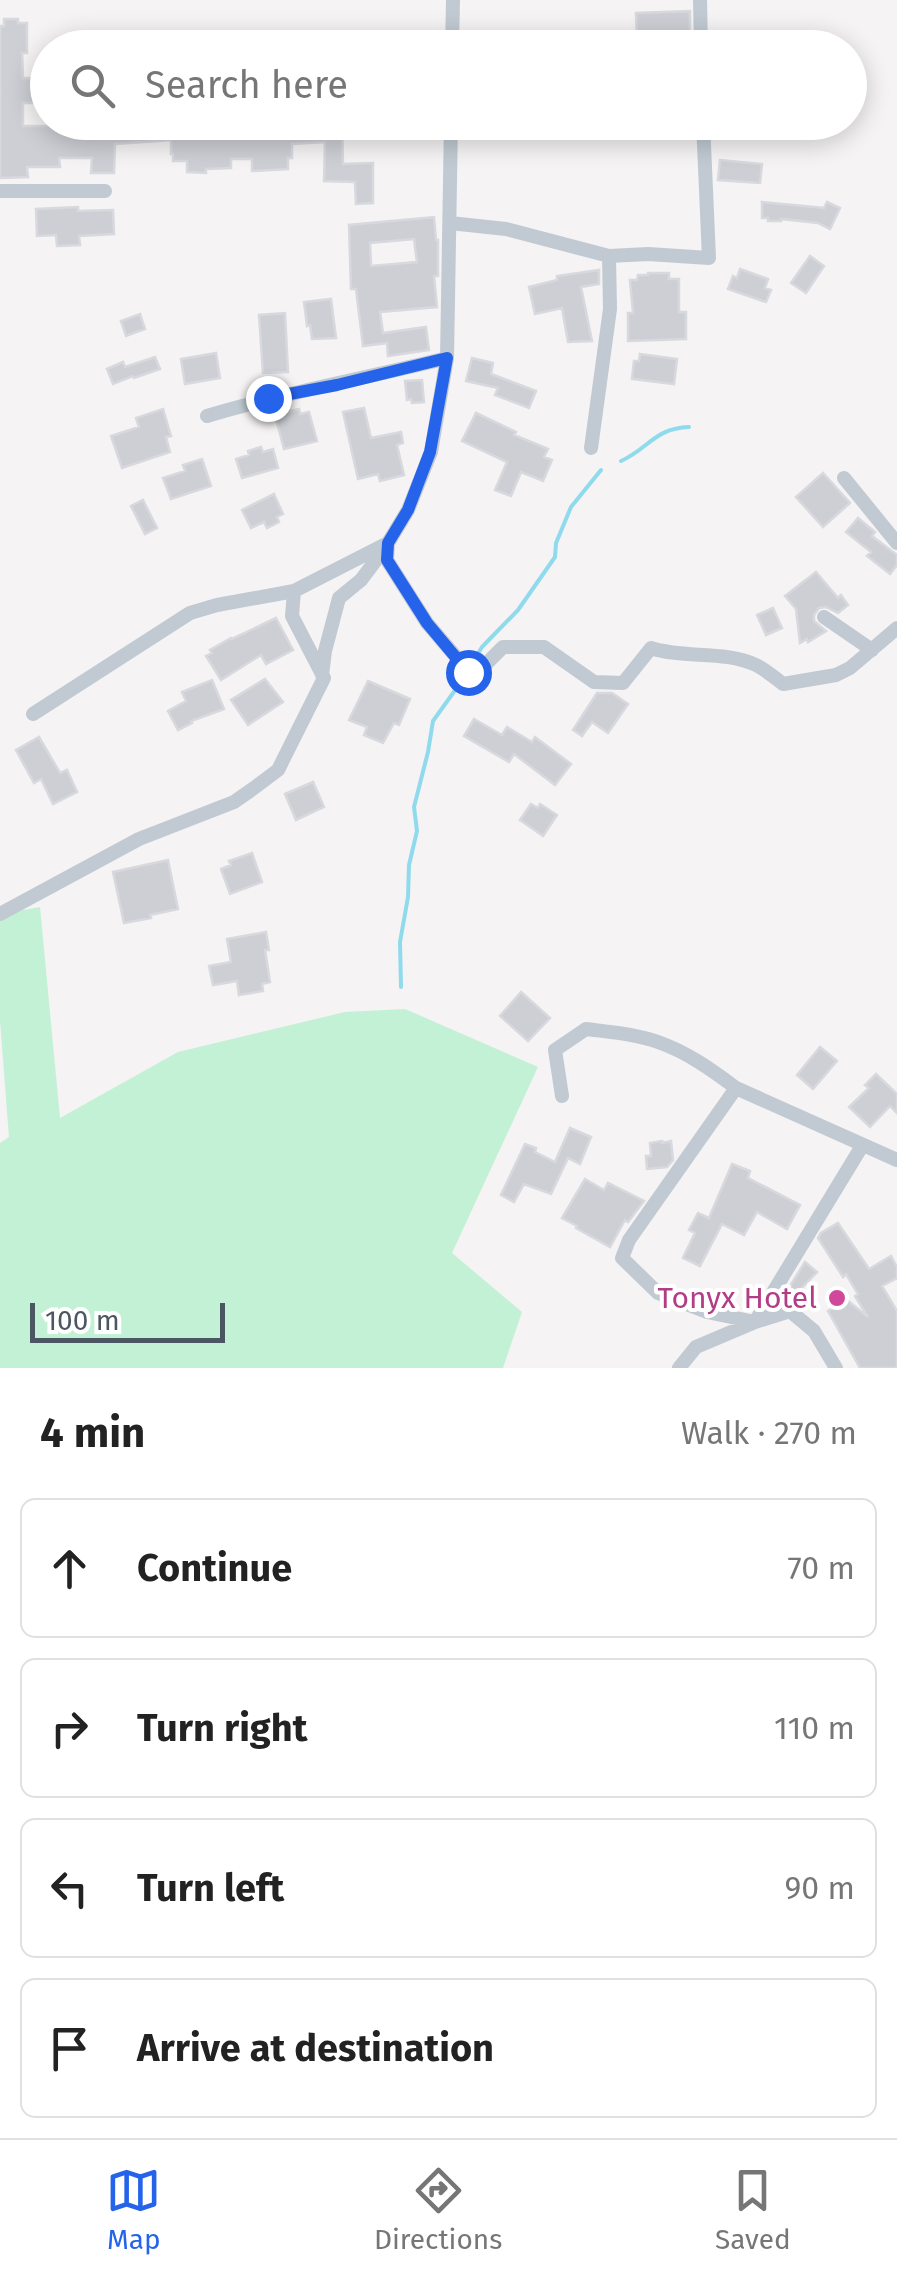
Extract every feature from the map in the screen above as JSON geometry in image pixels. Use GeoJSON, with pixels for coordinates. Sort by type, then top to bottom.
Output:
{"type":"FeatureCollection","features":[{"type":"Feature","properties":{"kind":"street"},"geometry":{"type":"LineString","coordinates":[[452,30],[453,0]]}},
{"type":"Feature","properties":{"kind":"street"},"geometry":{"type":"LineString","coordinates":[[700,0],[701,30]]}},
{"type":"Feature","properties":{"kind":"street"},"geometry":{"type":"LineString","coordinates":[[322,675],[338,598],[361,580],[388,543],[408,510],[430,452],[447,358],[452,140]]}},
{"type":"Feature","properties":{"kind":"street"},"geometry":{"type":"LineString","coordinates":[[450,223],[506,229],[610,256],[709,258],[703,140]]}},
{"type":"Feature","properties":{"kind":"street"},"geometry":{"type":"LineString","coordinates":[[0,191],[105,191]]}},
{"type":"Feature","properties":{"kind":"street"},"geometry":{"type":"LineString","coordinates":[[592,448],[610,309],[610,256]]}},
{"type":"Feature","properties":{"kind":"street"},"geometry":{"type":"LineString","coordinates":[[207,416],[268,398],[447,358]]}},
{"type":"Feature","properties":{"kind":"street"},"geometry":{"type":"LineString","coordinates":[[844,478],[897,543]]}},
{"type":"Feature","properties":{"kind":"street"},"geometry":{"type":"LineString","coordinates":[[33,714],[190,613],[294,592],[388,543]]}},
{"type":"Feature","properties":{"kind":"street"},"geometry":{"type":"LineString","coordinates":[[388,543],[387,560],[427,623],[480,685],[485,665],[503,647],[544,648],[594,682],[622,683],[651,648],[669,654],[711,655],[755,664],[783,684],[836,675],[897,628]]}},
{"type":"Feature","properties":{"kind":"street"},"geometry":{"type":"LineString","coordinates":[[0,914],[138,839],[234,802],[278,770],[324,678],[292,616],[294,592]]}},
{"type":"Feature","properties":{"kind":"street"},"geometry":{"type":"LineString","coordinates":[[824,617],[872,650]]}},
{"type":"Feature","properties":{"kind":"street"},"geometry":{"type":"LineString","coordinates":[[562,1096],[555,1050],[586,1030],[620,1033],[658,1042],[708,1066],[736,1088],[897,1160]]}},
{"type":"Feature","properties":{"kind":"street"},"geometry":{"type":"LineString","coordinates":[[736,1088],[628,1240],[622,1258],[658,1293],[707,1312],[754,1322]]}},
{"type":"Feature","properties":{"kind":"street"},"geometry":{"type":"LineString","coordinates":[[754,1322],[862,1146]]}},
{"type":"Feature","properties":{"kind":"street"},"geometry":{"type":"LineString","coordinates":[[678,1368],[696,1348],[754,1322],[790,1312],[814,1331],[836,1368]]}},
{"type":"Feature","properties":{"kind":"green space"},"geometry":{"type":"Polygon","coordinates":[[[40,907],[60,1118],[178,1052],[345,1012],[405,1009],[538,1067],[452,1253],[522,1312],[503,1368],[0,1368],[0,1143],[9,1137],[0,1021],[0,914],[40,907]]]}},
{"type":"Feature","properties":{"kind":"building"},"geometry":{"type":"Polygon","coordinates":[[[690,11],[690,30],[636,30],[636,13],[690,11]]]}},
{"type":"Feature","properties":{"kind":"building"},"geometry":{"type":"Polygon","coordinates":[[[4,19],[27,23],[27,53],[22,53],[23,78],[30,78],[30,103],[23,103],[23,126],[30,126],[30,140],[171,140],[115,144],[114,173],[91,173],[92,158],[59,158],[60,167],[27,167],[28,177],[0,178],[0,26],[4,26],[4,19]]]}},
{"type":"Feature","properties":{"kind":"building"},"geometry":{"type":"Polygon","coordinates":[[[171,140],[342,140],[343,164],[373,163],[373,203],[356,204],[355,182],[324,181],[325,142],[292,144],[288,169],[252,171],[252,159],[231,159],[231,168],[187,172],[187,161],[173,161],[171,140]]]}},
{"type":"Feature","properties":{"kind":"building"},"geometry":{"type":"Polygon","coordinates":[[[720,160],[762,164],[760,183],[718,180],[720,160]]]}},
{"type":"Feature","properties":{"kind":"building"},"geometry":{"type":"Polygon","coordinates":[[[762,202],[824,208],[827,202],[840,208],[830,229],[818,223],[768,221],[762,218],[762,202]]]}},
{"type":"Feature","properties":{"kind":"building"},"geometry":{"type":"Polygon","coordinates":[[[78,207],[78,211],[113,210],[114,234],[79,236],[80,245],[57,246],[56,235],[37,236],[36,209],[78,207]]]}},
{"type":"Feature","properties":{"kind":"building"},"geometry":{"type":"Polygon","coordinates":[[[434,217],[438,240],[438,276],[434,276],[437,307],[380,312],[383,333],[426,327],[429,350],[388,356],[387,343],[363,346],[356,289],[351,289],[349,225],[434,217]],[[414,239],[370,243],[371,266],[417,262],[414,239]]]}},
{"type":"Feature","properties":{"kind":"building"},"geometry":{"type":"Polygon","coordinates":[[[810,256],[824,266],[806,293],[791,283],[810,256]]]}},
{"type":"Feature","properties":{"kind":"building"},"geometry":{"type":"Polygon","coordinates":[[[740,269],[768,279],[765,288],[771,290],[766,302],[728,289],[740,269]]]}},
{"type":"Feature","properties":{"kind":"building"},"geometry":{"type":"Polygon","coordinates":[[[599,270],[599,284],[581,287],[592,341],[568,342],[562,308],[535,314],[529,287],[557,280],[557,276],[599,270]]]}},
{"type":"Feature","properties":{"kind":"building"},"geometry":{"type":"Polygon","coordinates":[[[648,273],[669,273],[669,279],[679,279],[679,312],[686,312],[686,339],[628,341],[628,313],[633,313],[630,280],[648,273]]]}},
{"type":"Feature","properties":{"kind":"building"},"geometry":{"type":"Polygon","coordinates":[[[331,299],[336,338],[312,339],[304,302],[331,299]]]}},
{"type":"Feature","properties":{"kind":"building"},"geometry":{"type":"Polygon","coordinates":[[[285,313],[288,372],[263,373],[259,315],[285,313]]]}},
{"type":"Feature","properties":{"kind":"building"},"geometry":{"type":"Polygon","coordinates":[[[140,314],[145,329],[126,336],[121,321],[140,314]]]}},
{"type":"Feature","properties":{"kind":"building"},"geometry":{"type":"Polygon","coordinates":[[[216,353],[220,378],[185,384],[181,359],[216,353]]]}},
{"type":"Feature","properties":{"kind":"building"},"geometry":{"type":"Polygon","coordinates":[[[640,354],[677,359],[674,384],[632,379],[634,361],[639,361],[640,354]]]}},
{"type":"Feature","properties":{"kind":"building"},"geometry":{"type":"Polygon","coordinates":[[[155,357],[160,369],[113,384],[107,369],[155,357]]]}},
{"type":"Feature","properties":{"kind":"building"},"geometry":{"type":"Polygon","coordinates":[[[472,358],[493,363],[491,374],[536,391],[529,408],[495,395],[498,388],[466,381],[472,358]]]}},
{"type":"Feature","properties":{"kind":"building"},"geometry":{"type":"Polygon","coordinates":[[[422,380],[424,402],[412,403],[407,400],[405,381],[422,380]]]}},
{"type":"Feature","properties":{"kind":"building"},"geometry":{"type":"Polygon","coordinates":[[[364,408],[371,438],[401,432],[403,443],[397,445],[404,475],[380,481],[378,474],[358,479],[343,412],[364,408]]]}},
{"type":"Feature","properties":{"kind":"building"},"geometry":{"type":"Polygon","coordinates":[[[163,409],[171,436],[166,437],[170,452],[122,468],[111,436],[139,427],[136,418],[163,409]]]}},
{"type":"Feature","properties":{"kind":"building"},"geometry":{"type":"Polygon","coordinates":[[[299,409],[300,414],[309,412],[317,441],[284,449],[276,419],[283,417],[282,413],[299,409]]]}},
{"type":"Feature","properties":{"kind":"building"},"geometry":{"type":"Polygon","coordinates":[[[476,413],[548,449],[544,457],[552,460],[543,481],[521,472],[511,496],[495,490],[507,462],[462,441],[476,413]]]}},
{"type":"Feature","properties":{"kind":"building"},"geometry":{"type":"Polygon","coordinates":[[[261,447],[263,452],[273,449],[278,468],[242,478],[236,459],[261,447]]]}},
{"type":"Feature","properties":{"kind":"building"},"geometry":{"type":"Polygon","coordinates":[[[202,459],[211,486],[171,499],[163,478],[185,471],[183,465],[202,459]]]}},
{"type":"Feature","properties":{"kind":"building"},"geometry":{"type":"Polygon","coordinates":[[[823,473],[850,503],[823,527],[796,497],[823,473]]]}},
{"type":"Feature","properties":{"kind":"building"},"geometry":{"type":"Polygon","coordinates":[[[274,494],[283,514],[277,517],[279,522],[267,528],[264,522],[251,528],[242,510],[274,494]]]}},
{"type":"Feature","properties":{"kind":"building"},"geometry":{"type":"Polygon","coordinates":[[[143,500],[157,528],[145,534],[131,506],[143,500]]]}},
{"type":"Feature","properties":{"kind":"building"},"geometry":{"type":"Polygon","coordinates":[[[858,518],[875,532],[872,536],[897,555],[897,565],[890,574],[846,532],[858,518]]]}},
{"type":"Feature","properties":{"kind":"building"},"geometry":{"type":"Polygon","coordinates":[[[816,572],[848,605],[838,613],[819,608],[814,621],[826,631],[800,643],[796,609],[785,596],[816,572]]]}},
{"type":"Feature","properties":{"kind":"building"},"geometry":{"type":"Polygon","coordinates":[[[773,608],[782,628],[766,635],[757,615],[773,608]]]}},
{"type":"Feature","properties":{"kind":"building"},"geometry":{"type":"Polygon","coordinates":[[[276,618],[293,650],[266,664],[261,655],[221,680],[206,656],[212,653],[210,650],[276,618]]]}},
{"type":"Feature","properties":{"kind":"building"},"geometry":{"type":"Polygon","coordinates":[[[265,679],[283,702],[248,725],[231,700],[265,679]]]}},
{"type":"Feature","properties":{"kind":"building"},"geometry":{"type":"Polygon","coordinates":[[[212,680],[224,709],[178,730],[168,711],[186,701],[182,692],[212,680]]]}},
{"type":"Feature","properties":{"kind":"building"},"geometry":{"type":"Polygon","coordinates":[[[368,681],[410,699],[399,725],[394,723],[383,743],[364,735],[367,727],[349,720],[368,681]]]}},
{"type":"Feature","properties":{"kind":"building"},"geometry":{"type":"Polygon","coordinates":[[[597,693],[612,693],[628,704],[608,733],[592,722],[582,736],[573,730],[597,693]]]}},
{"type":"Feature","properties":{"kind":"building"},"geometry":{"type":"Polygon","coordinates":[[[474,719],[502,735],[507,727],[532,742],[535,737],[571,764],[555,785],[514,754],[509,762],[464,736],[474,719]]]}},
{"type":"Feature","properties":{"kind":"building"},"geometry":{"type":"Polygon","coordinates":[[[39,737],[60,773],[67,770],[77,792],[53,804],[41,779],[34,783],[16,750],[39,737]]]}},
{"type":"Feature","properties":{"kind":"building"},"geometry":{"type":"Polygon","coordinates":[[[313,782],[324,807],[296,820],[285,794],[313,782]]]}},
{"type":"Feature","properties":{"kind":"building"},"geometry":{"type":"Polygon","coordinates":[[[531,804],[538,808],[540,804],[557,815],[543,836],[520,820],[531,804]]]}},
{"type":"Feature","properties":{"kind":"building"},"geometry":{"type":"Polygon","coordinates":[[[252,853],[262,882],[230,894],[221,869],[231,865],[229,861],[252,853]]]}},
{"type":"Feature","properties":{"kind":"building"},"geometry":{"type":"Polygon","coordinates":[[[168,860],[178,909],[124,923],[113,872],[168,860]]]}},
{"type":"Feature","properties":{"kind":"building"},"geometry":{"type":"Polygon","coordinates":[[[266,932],[270,982],[262,984],[263,991],[239,995],[237,981],[213,985],[209,966],[231,962],[227,939],[266,932]]]}},
{"type":"Feature","properties":{"kind":"building"},"geometry":{"type":"Polygon","coordinates":[[[521,992],[550,1018],[528,1041],[500,1016],[521,992]]]}},
{"type":"Feature","properties":{"kind":"building"},"geometry":{"type":"Polygon","coordinates":[[[820,1047],[837,1061],[813,1089],[797,1075],[820,1047]]]}},
{"type":"Feature","properties":{"kind":"building"},"geometry":{"type":"Polygon","coordinates":[[[876,1074],[897,1094],[897,1113],[890,1106],[870,1127],[849,1107],[869,1088],[865,1085],[876,1074]]]}},
{"type":"Feature","properties":{"kind":"building"},"geometry":{"type":"Polygon","coordinates":[[[570,1128],[591,1137],[580,1164],[568,1158],[551,1194],[524,1184],[514,1202],[501,1195],[525,1144],[555,1162],[570,1128]]]}},
{"type":"Feature","properties":{"kind":"building"},"geometry":{"type":"Polygon","coordinates":[[[671,1141],[673,1160],[667,1167],[647,1169],[650,1143],[671,1141]]]}},
{"type":"Feature","properties":{"kind":"building"},"geometry":{"type":"Polygon","coordinates":[[[732,1164],[750,1171],[748,1178],[800,1205],[787,1229],[757,1212],[744,1235],[722,1224],[700,1266],[683,1258],[695,1233],[689,1230],[698,1213],[709,1218],[732,1164]]]}},
{"type":"Feature","properties":{"kind":"building"},"geometry":{"type":"Polygon","coordinates":[[[585,1179],[604,1190],[608,1183],[644,1201],[628,1222],[625,1220],[610,1247],[562,1218],[585,1179]]]}},
{"type":"Feature","properties":{"kind":"building"},"geometry":{"type":"Polygon","coordinates":[[[838,1223],[869,1269],[891,1256],[897,1267],[897,1278],[882,1286],[897,1311],[897,1368],[860,1368],[828,1311],[847,1300],[868,1317],[846,1274],[843,1277],[818,1238],[838,1223]]]}},
{"type":"Feature","properties":{"kind":"building"},"geometry":{"type":"Polygon","coordinates":[[[805,1262],[817,1272],[799,1291],[803,1295],[790,1301],[785,1294],[805,1262]]]}},
{"type":"Feature","properties":{"kind":"waterway"},"geometry":{"type":"LineString","coordinates":[[621,461],[660,435],[689,427]]}},
{"type":"Feature","properties":{"kind":"waterway"},"geometry":{"type":"LineString","coordinates":[[470,667],[482,647],[518,610],[555,557],[556,543],[571,507],[601,470]]}},
{"type":"Feature","properties":{"kind":"waterway"},"geometry":{"type":"LineString","coordinates":[[401,987],[400,942],[417,831],[414,807],[433,721],[466,675]]}},
{"type":"Feature","properties":{"kind":"place","name":"Tonyx Hotel"},"geometry":{"type":"Point","coordinates":[837,1298]}},
{"type":"Feature","properties":{"kind":"route"},"geometry":{"type":"LineString","coordinates":[[268,398],[447,358],[430,452],[408,510],[388,543],[387,560],[427,623],[468,672]]}}]}
